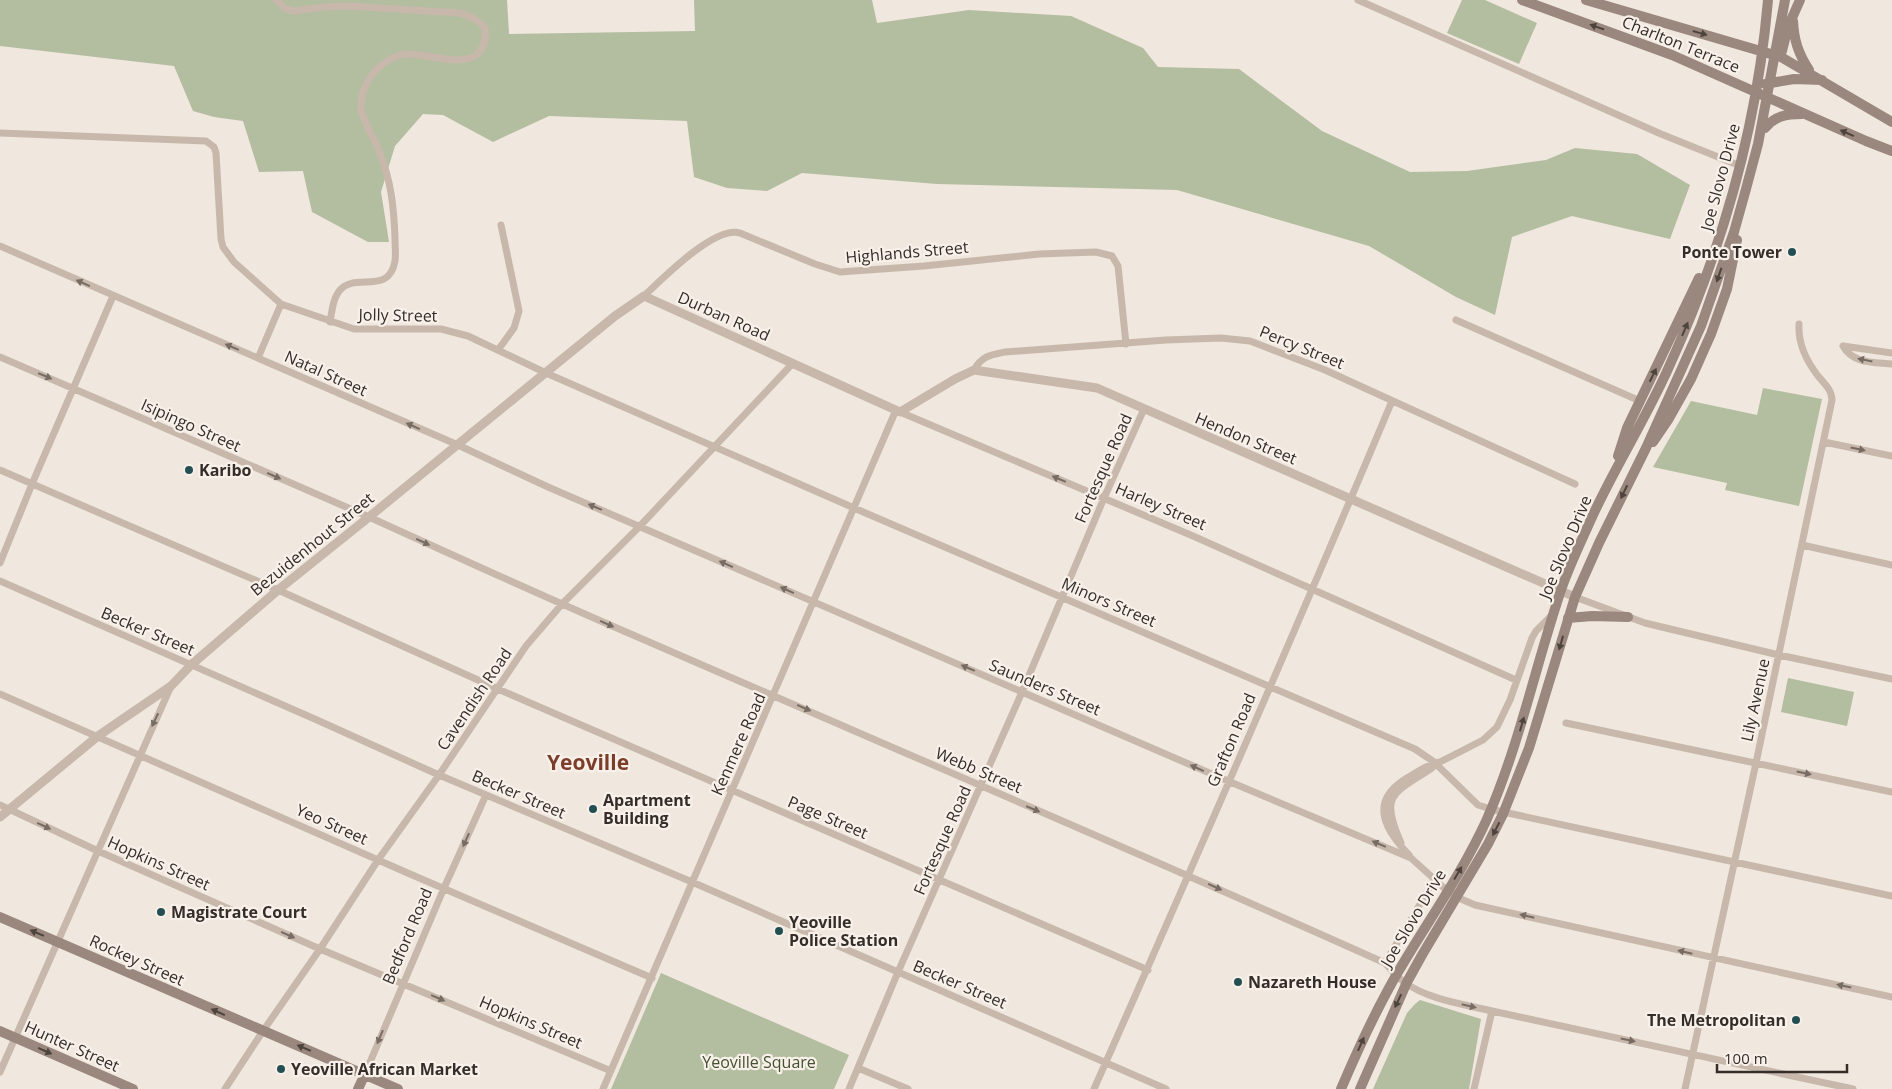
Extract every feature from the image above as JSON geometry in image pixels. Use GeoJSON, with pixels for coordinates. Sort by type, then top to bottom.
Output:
{"type":"FeatureCollection","features":[{"type":"Feature","properties":{"kind":"main road","name":"Charlton Terrace"},"geometry":{"type":"LineString","coordinates":[[1522,0],[1649,46],[1892,151]]}},
{"type":"Feature","properties":{"kind":"main road","name":"Charlton Terrace"},"geometry":{"type":"LineString","coordinates":[[1586,0],[1781,57],[1892,122]]}},
{"type":"Feature","properties":{"kind":"main road","name":"Joe Slovo Drive"},"geometry":{"type":"LineString","coordinates":[[1341,1089],[1383,999],[1462,866],[1486,821],[1513,753],[1561,590],[1592,516],[1616,469],[1645,403],[1687,324],[1724,226],[1736,185],[1754,104],[1768,0]]}},
{"type":"Feature","properties":{"kind":"main road","name":"Joe Slovo Drive"},"geometry":{"type":"LineString","coordinates":[[1360,1089],[1407,982],[1504,814],[1529,748],[1575,597],[1599,543],[1646,448],[1701,326],[1734,232],[1758,144],[1785,0]]}},
{"type":"Feature","properties":{"kind":"main road"},"geometry":{"type":"LineString","coordinates":[[1646,448],[1662,431],[1691,379],[1722,306],[1781,57],[1794,12],[1800,0]]}},
{"type":"Feature","properties":{"kind":"main road"},"geometry":{"type":"LineString","coordinates":[[1794,12],[1794,34],[1797,51],[1812,74]]}},
{"type":"Feature","properties":{"kind":"main road"},"geometry":{"type":"LineString","coordinates":[[1645,403],[1722,222],[1756,91],[1767,83],[1776,81],[1794,79],[1822,80]]}},
{"type":"Feature","properties":{"kind":"main road"},"geometry":{"type":"LineString","coordinates":[[1765,128],[1771,121],[1782,116],[1805,114]]}},
{"type":"Feature","properties":{"kind":"main road"},"geometry":{"type":"LineString","coordinates":[[1568,618],[1592,616],[1628,617]]}},
{"type":"Feature","properties":{"kind":"main road","name":"Rockey Street"},"geometry":{"type":"LineString","coordinates":[[0,917],[398,1089]]}},
{"type":"Feature","properties":{"kind":"main road","name":"Hunter Street"},"geometry":{"type":"LineString","coordinates":[[0,1031],[133,1089]]}},
{"type":"Feature","properties":{"kind":"main road","name":"Bedford Road"},"geometry":{"type":"LineString","coordinates":[[358,1089],[365,1074]]}},
{"type":"Feature","properties":{"kind":"street"},"geometry":{"type":"LineString","coordinates":[[276,0],[286,9],[294,11],[323,6],[350,6],[459,13],[479,20],[485,28],[484,47],[479,54],[471,59],[460,60],[404,54],[382,65],[366,83],[361,107],[364,119],[380,150],[387,169],[392,193],[395,260],[389,275],[382,280],[353,283],[341,289],[336,296],[330,322]]}},
{"type":"Feature","properties":{"kind":"street"},"geometry":{"type":"LineString","coordinates":[[1358,0],[1661,134],[1738,165]]}},
{"type":"Feature","properties":{"kind":"street","name":"Jolly Street"},"geometry":{"type":"LineString","coordinates":[[0,133],[206,141],[214,147],[216,153],[223,247],[234,262],[281,304],[354,329],[441,329],[468,336],[546,373],[716,447]]}},
{"type":"Feature","properties":{"kind":"street"},"geometry":{"type":"LineString","coordinates":[[498,350],[514,328],[520,311],[501,225]]}},
{"type":"Feature","properties":{"kind":"street","name":"Highlands Street"},"geometry":{"type":"LineString","coordinates":[[644,296],[713,238],[730,231],[740,233],[815,264],[840,272],[924,266],[1039,254],[1096,252],[1112,256],[1118,266],[1126,344]]}},
{"type":"Feature","properties":{"kind":"street","name":"Natal Street"},"geometry":{"type":"LineString","coordinates":[[0,246],[640,526]]}},
{"type":"Feature","properties":{"kind":"street"},"geometry":{"type":"LineString","coordinates":[[0,563],[113,296]]}},
{"type":"Feature","properties":{"kind":"street","name":"Durban Road"},"geometry":{"type":"LineString","coordinates":[[644,296],[793,363]]}},
{"type":"Feature","properties":{"kind":"street","name":"Bezuidenhout Street"},"geometry":{"type":"LineString","coordinates":[[0,816],[98,736],[171,686],[191,665],[278,590],[615,316],[644,296]]}},
{"type":"Feature","properties":{"kind":"street"},"geometry":{"type":"LineString","coordinates":[[258,358],[281,304]]}},
{"type":"Feature","properties":{"kind":"street"},"geometry":{"type":"LineString","coordinates":[[1456,320],[1645,403]]}},
{"type":"Feature","properties":{"kind":"street","name":"Lily Avenue"},"geometry":{"type":"LineString","coordinates":[[1685,1089],[1779,655],[1824,442],[1832,395],[1816,374],[1801,348],[1798,336],[1799,324]]}},
{"type":"Feature","properties":{"kind":"street","name":"Percy Street"},"geometry":{"type":"LineString","coordinates":[[974,370],[982,358],[987,355],[1005,352],[1221,338],[1250,341],[1325,370],[1575,484]]}},
{"type":"Feature","properties":{"kind":"street"},"geometry":{"type":"LineString","coordinates":[[1892,353],[1843,346],[1847,353],[1856,359],[1892,364]]}},
{"type":"Feature","properties":{"kind":"street","name":"Isipingo Street"},"geometry":{"type":"LineString","coordinates":[[0,357],[369,517],[562,604]]}},
{"type":"Feature","properties":{"kind":"street","name":"Harley Street"},"geometry":{"type":"LineString","coordinates":[[793,363],[898,411],[1104,498],[1516,680]]}},
{"type":"Feature","properties":{"kind":"street","name":"Cavendish Road"},"geometry":{"type":"LineString","coordinates":[[225,1089],[378,860],[498,690],[526,646],[562,604],[716,447],[793,363]]}},
{"type":"Feature","properties":{"kind":"street"},"geometry":{"type":"LineString","coordinates":[[898,411],[974,370]]}},
{"type":"Feature","properties":{"kind":"street","name":"Hendon Street"},"geometry":{"type":"LineString","coordinates":[[974,370],[1086,386],[1108,393],[1575,597]]}},
{"type":"Feature","properties":{"kind":"street","name":"Grafton Road"},"geometry":{"type":"LineString","coordinates":[[1094,1089],[1148,970],[1187,874],[1351,500],[1392,401]]}},
{"type":"Feature","properties":{"kind":"street","name":"Fortesque Road"},"geometry":{"type":"LineString","coordinates":[[849,1089],[898,972],[1022,692],[1144,409]]}},
{"type":"Feature","properties":{"kind":"street","name":"Kenmere Road"},"geometry":{"type":"LineString","coordinates":[[603,1089],[854,508],[898,411]]}},
{"type":"Feature","properties":{"kind":"street"},"geometry":{"type":"LineString","coordinates":[[1824,442],[1892,456]]}},
{"type":"Feature","properties":{"kind":"street","name":"Minors Street"},"geometry":{"type":"LineString","coordinates":[[716,447],[1415,749],[1437,763],[1478,805],[1734,862]]}},
{"type":"Feature","properties":{"kind":"street","name":"Page Street"},"geometry":{"type":"LineString","coordinates":[[0,470],[278,590],[498,690],[1148,970]]}},
{"type":"Feature","properties":{"kind":"street","name":"Saunders Street"},"geometry":{"type":"LineString","coordinates":[[640,526],[1228,781],[1411,858],[1451,893],[1475,904],[1892,996]]}},
{"type":"Feature","properties":{"kind":"street"},"geometry":{"type":"LineString","coordinates":[[1802,545],[1892,565]]}},
{"type":"Feature","properties":{"kind":"street","name":"Becker Street"},"geometry":{"type":"LineString","coordinates":[[0,581],[439,775],[692,882],[1166,1089]]}},
{"type":"Feature","properties":{"kind":"street"},"geometry":{"type":"LineString","coordinates":[[1575,597],[1645,623],[1779,655],[1892,679]]}},
{"type":"Feature","properties":{"kind":"street","name":"Webb Street"},"geometry":{"type":"LineString","coordinates":[[562,604],[774,695],[980,787],[1187,874],[1384,963]]}},
{"type":"Feature","properties":{"kind":"street"},"geometry":{"type":"LineString","coordinates":[[1411,858],[1404,850],[1390,817],[1391,801],[1399,790],[1437,763],[1471,747],[1493,733],[1503,716],[1532,638],[1536,631],[1554,613]]}},
{"type":"Feature","properties":{"kind":"street"},"geometry":{"type":"LineString","coordinates":[[0,1072],[171,686]]}},
{"type":"Feature","properties":{"kind":"street","name":"Yeo Street"},"geometry":{"type":"LineString","coordinates":[[0,694],[652,978]]}},
{"type":"Feature","properties":{"kind":"street"},"geometry":{"type":"LineString","coordinates":[[1566,723],[1892,792]]}},
{"type":"Feature","properties":{"kind":"street","name":"Bedford Road"},"geometry":{"type":"LineString","coordinates":[[365,1074],[444,888],[486,795]]}},
{"type":"Feature","properties":{"kind":"street","name":"Hopkins Street"},"geometry":{"type":"LineString","coordinates":[[0,805],[98,851],[320,949],[611,1071]]}},
{"type":"Feature","properties":{"kind":"street"},"geometry":{"type":"LineString","coordinates":[[1734,862],[1892,896]]}},
{"type":"Feature","properties":{"kind":"street"},"geometry":{"type":"LineString","coordinates":[[1435,879],[1384,963],[1402,981],[1422,993],[1492,1011],[1854,1089]]}},
{"type":"Feature","properties":{"kind":"street"},"geometry":{"type":"LineString","coordinates":[[1474,1089],[1492,1011]]}},
{"type":"Feature","properties":{"kind":"street"},"geometry":{"type":"LineString","coordinates":[[858,1068],[908,1089]]}},
{"type":"Feature","properties":{"kind":"green space"},"geometry":{"type":"Polygon","coordinates":[[[0,0],[507,0],[509,34],[695,31],[694,0],[872,0],[877,23],[969,10],[1071,16],[1143,48],[1158,67],[1239,69],[1322,131],[1410,172],[1467,171],[1546,160],[1575,148],[1637,154],[1690,185],[1670,239],[1572,216],[1512,237],[1495,315],[1456,297],[1369,246],[1177,190],[937,184],[802,173],[767,191],[727,188],[694,177],[687,121],[549,116],[493,142],[443,115],[423,114],[395,146],[381,192],[389,242],[368,242],[312,212],[303,171],[259,172],[243,121],[214,117],[193,111],[174,66],[0,46],[0,0]]]}},
{"type":"Feature","properties":{"kind":"green space"},"geometry":{"type":"Polygon","coordinates":[[[1462,0],[1485,0],[1537,23],[1519,64],[1447,33],[1462,0]]]}},
{"type":"Feature","properties":{"kind":"green space"},"geometry":{"type":"Polygon","coordinates":[[[1763,388],[1822,399],[1799,506],[1725,490],[1727,483],[1653,467],[1691,401],[1757,415],[1763,388]]]}},
{"type":"Feature","properties":{"kind":"green space"},"geometry":{"type":"Polygon","coordinates":[[[1788,678],[1854,692],[1847,726],[1781,712],[1788,678]]]}},
{"type":"Feature","properties":{"kind":"green space","name":"Yeoville Square"},"geometry":{"type":"Polygon","coordinates":[[[661,973],[849,1055],[834,1089],[611,1089],[661,973]]]}},
{"type":"Feature","properties":{"kind":"green space"},"geometry":{"type":"Polygon","coordinates":[[[1420,1000],[1481,1019],[1469,1089],[1373,1089],[1407,1013],[1420,1000]]]}},
{"type":"Feature","properties":{"kind":"place","name":"Ponte Tower"},"geometry":{"type":"Point","coordinates":[1792,252]}},
{"type":"Feature","properties":{"kind":"place","name":"Karibo"},"geometry":{"type":"Point","coordinates":[189,470]}},
{"type":"Feature","properties":{"kind":"place","name":"Apartment Building"},"geometry":{"type":"Point","coordinates":[593,809]}},
{"type":"Feature","properties":{"kind":"place","name":"Magistrate Court"},"geometry":{"type":"Point","coordinates":[161,912]}},
{"type":"Feature","properties":{"kind":"place","name":"Yeoville Police Station"},"geometry":{"type":"Point","coordinates":[779,931]}},
{"type":"Feature","properties":{"kind":"place","name":"Nazareth House"},"geometry":{"type":"Point","coordinates":[1238,982]}},
{"type":"Feature","properties":{"kind":"place","name":"The Metropolitan"},"geometry":{"type":"Point","coordinates":[1796,1020]}},
{"type":"Feature","properties":{"kind":"place","name":"Yeoville African Market"},"geometry":{"type":"Point","coordinates":[281,1069]}},
{"type":"Feature","properties":{"kind":"district","name":"Yeoville"},"geometry":{"type":"Point","coordinates":[588,763]}}]}
